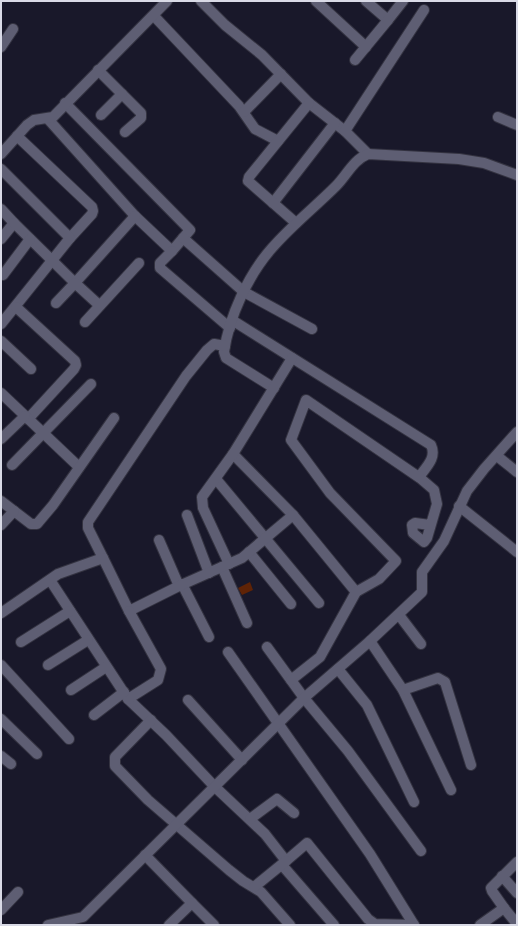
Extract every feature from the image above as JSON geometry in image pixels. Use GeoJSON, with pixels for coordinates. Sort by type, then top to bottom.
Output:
{"type":"FeatureCollection","features":[{"type":"Feature","properties":{"kind":"street"},"geometry":{"type":"LineString","coordinates":[[1,154],[34,120],[53,117],[65,103],[154,16],[167,1]]}},
{"type":"Feature","properties":{"kind":"street"},"geometry":{"type":"LineString","coordinates":[[201,1],[281,74],[309,103],[345,131],[368,154]]}},
{"type":"Feature","properties":{"kind":"street"},"geometry":{"type":"LineString","coordinates":[[316,1],[366,47]]}},
{"type":"Feature","properties":{"kind":"street"},"geometry":{"type":"LineString","coordinates":[[366,1],[388,20]]}},
{"type":"Feature","properties":{"kind":"street"},"geometry":{"type":"LineString","coordinates":[[355,60],[403,1]]}},
{"type":"Feature","properties":{"kind":"street"},"geometry":{"type":"LineString","coordinates":[[345,131],[424,10]]}},
{"type":"Feature","properties":{"kind":"street"},"geometry":{"type":"LineString","coordinates":[[154,16],[244,112],[255,129],[278,141]]}},
{"type":"Feature","properties":{"kind":"street"},"geometry":{"type":"LineString","coordinates":[[1,47],[13,30]]}},
{"type":"Feature","properties":{"kind":"street"},"geometry":{"type":"LineString","coordinates":[[98,70],[142,115],[125,132]]}},
{"type":"Feature","properties":{"kind":"street"},"geometry":{"type":"LineString","coordinates":[[244,112],[281,74]]}},
{"type":"Feature","properties":{"kind":"street"},"geometry":{"type":"LineString","coordinates":[[101,115],[122,94]]}},
{"type":"Feature","properties":{"kind":"street"},"geometry":{"type":"LineString","coordinates":[[65,103],[190,230],[160,264],[160,268],[231,324],[292,358],[431,445],[434,452],[433,457],[419,477]]}},
{"type":"Feature","properties":{"kind":"street"},"geometry":{"type":"LineString","coordinates":[[296,222],[248,181],[249,177],[309,103]]}},
{"type":"Feature","properties":{"kind":"street"},"geometry":{"type":"LineString","coordinates":[[498,117],[517,125]]}},
{"type":"Feature","properties":{"kind":"street"},"geometry":{"type":"LineString","coordinates":[[48,119],[135,216],[172,251]]}},
{"type":"Feature","properties":{"kind":"street"},"geometry":{"type":"LineString","coordinates":[[272,203],[335,123]]}},
{"type":"Feature","properties":{"kind":"street"},"geometry":{"type":"LineString","coordinates":[[1,324],[70,238],[94,211],[17,136]]}},
{"type":"Feature","properties":{"kind":"street"},"geometry":{"type":"LineString","coordinates":[[274,388],[226,358],[224,352],[231,324],[244,292],[271,249],[296,222],[336,186],[359,158],[368,154],[459,159],[484,162],[517,175]]}},
{"type":"Feature","properties":{"kind":"street"},"geometry":{"type":"LineString","coordinates":[[1,169],[70,238]]}},
{"type":"Feature","properties":{"kind":"street"},"geometry":{"type":"LineString","coordinates":[[1,209],[52,261],[100,305]]}},
{"type":"Feature","properties":{"kind":"street"},"geometry":{"type":"LineString","coordinates":[[56,303],[135,216]]}},
{"type":"Feature","properties":{"kind":"street"},"geometry":{"type":"LineString","coordinates":[[1,239],[14,223]]}},
{"type":"Feature","properties":{"kind":"street"},"geometry":{"type":"LineString","coordinates":[[183,238],[244,292],[312,329]]}},
{"type":"Feature","properties":{"kind":"street"},"geometry":{"type":"LineString","coordinates":[[2,275],[30,239]]}},
{"type":"Feature","properties":{"kind":"street"},"geometry":{"type":"LineString","coordinates":[[85,322],[139,263]]}},
{"type":"Feature","properties":{"kind":"street"},"geometry":{"type":"LineString","coordinates":[[1,439],[26,418],[76,365],[75,361],[16,307]]}},
{"type":"Feature","properties":{"kind":"street"},"geometry":{"type":"LineString","coordinates":[[1,342],[31,369]]}},
{"type":"Feature","properties":{"kind":"street"},"geometry":{"type":"LineString","coordinates":[[94,715],[126,695],[158,680],[161,670],[88,528],[88,522],[186,376],[207,350],[214,344],[225,346]]}},
{"type":"Feature","properties":{"kind":"street"},"geometry":{"type":"LineString","coordinates":[[247,624],[202,502],[202,497],[233,454],[292,358]]}},
{"type":"Feature","properties":{"kind":"street"},"geometry":{"type":"LineString","coordinates":[[12,465],[91,384]]}},
{"type":"Feature","properties":{"kind":"street"},"geometry":{"type":"LineString","coordinates":[[1,393],[42,434],[79,467]]}},
{"type":"Feature","properties":{"kind":"street"},"geometry":{"type":"LineString","coordinates":[[291,680],[320,657],[356,592],[379,579],[396,561],[330,493],[291,440],[306,400],[419,477],[434,490],[437,504],[430,525]]}},
{"type":"Feature","properties":{"kind":"street"},"geometry":{"type":"LineString","coordinates":[[1,501],[31,524],[38,524],[114,418]]}},
{"type":"Feature","properties":{"kind":"street"},"geometry":{"type":"LineString","coordinates":[[48,925],[83,917],[304,698],[399,615],[422,592],[422,572],[444,542],[452,527],[460,506],[484,469],[517,432]]}},
{"type":"Feature","properties":{"kind":"street"},"geometry":{"type":"LineString","coordinates":[[233,454],[293,515],[356,592]]}},
{"type":"Feature","properties":{"kind":"street"},"geometry":{"type":"LineString","coordinates":[[496,456],[517,472]]}},
{"type":"Feature","properties":{"kind":"street"},"geometry":{"type":"LineString","coordinates":[[216,479],[267,538],[319,603]]}},
{"type":"Feature","properties":{"kind":"street"},"geometry":{"type":"LineString","coordinates":[[460,506],[517,552]]}},
{"type":"Feature","properties":{"kind":"street"},"geometry":{"type":"LineString","coordinates":[[1,525],[14,511]]}},
{"type":"Feature","properties":{"kind":"street"},"geometry":{"type":"LineString","coordinates":[[187,515],[209,573]]}},
{"type":"Feature","properties":{"kind":"street"},"geometry":{"type":"LineString","coordinates":[[130,611],[181,585],[242,558],[293,515]]}},
{"type":"Feature","properties":{"kind":"street"},"geometry":{"type":"LineString","coordinates":[[159,540],[209,637]]}},
{"type":"Feature","properties":{"kind":"street"},"geometry":{"type":"LineString","coordinates":[[249,552],[291,604]]}},
{"type":"Feature","properties":{"kind":"street"},"geometry":{"type":"LineString","coordinates":[[1,613],[65,571],[103,558]]}},
{"type":"Feature","properties":{"kind":"street"},"geometry":{"type":"LineString","coordinates":[[50,580],[88,640],[126,695],[214,786],[265,834],[284,863],[334,925]]}},
{"type":"Feature","properties":{"kind":"street"},"geometry":{"type":"LineString","coordinates":[[21,642],[70,611]]}},
{"type":"Feature","properties":{"kind":"street"},"geometry":{"type":"LineString","coordinates":[[399,615],[421,644]]}},
{"type":"Feature","properties":{"kind":"street"},"geometry":{"type":"LineString","coordinates":[[48,665],[88,640]]}},
{"type":"Feature","properties":{"kind":"street"},"geometry":{"type":"LineString","coordinates":[[370,641],[404,690],[451,790]]}},
{"type":"Feature","properties":{"kind":"street"},"geometry":{"type":"LineString","coordinates":[[267,647],[304,698],[348,751],[420,851]]}},
{"type":"Feature","properties":{"kind":"street"},"geometry":{"type":"LineString","coordinates":[[228,652],[370,854],[414,925]]}},
{"type":"Feature","properties":{"kind":"street"},"geometry":{"type":"LineString","coordinates":[[1,665],[69,739]]}},
{"type":"Feature","properties":{"kind":"street"},"geometry":{"type":"LineString","coordinates":[[71,690],[106,667]]}},
{"type":"Feature","properties":{"kind":"street"},"geometry":{"type":"LineString","coordinates":[[338,669],[367,705],[414,802]]}},
{"type":"Feature","properties":{"kind":"street"},"geometry":{"type":"LineString","coordinates":[[404,690],[438,678],[445,682],[471,765]]}},
{"type":"Feature","properties":{"kind":"street"},"geometry":{"type":"LineString","coordinates":[[188,700],[242,760]]}},
{"type":"Feature","properties":{"kind":"street"},"geometry":{"type":"LineString","coordinates":[[1,719],[37,754]]}},
{"type":"Feature","properties":{"kind":"street"},"geometry":{"type":"LineString","coordinates":[[151,720],[115,757],[115,766],[148,800],[229,870],[262,892],[290,925]]}},
{"type":"Feature","properties":{"kind":"street"},"geometry":{"type":"LineString","coordinates":[[1,756],[10,764]]}},
{"type":"Feature","properties":{"kind":"street"},"geometry":{"type":"LineString","coordinates":[[250,819],[277,799],[294,813]]}},
{"type":"Feature","properties":{"kind":"street"},"geometry":{"type":"LineString","coordinates":[[254,887],[308,843],[371,922],[375,924],[414,925]]}},
{"type":"Feature","properties":{"kind":"street"},"geometry":{"type":"LineString","coordinates":[[145,855],[214,925]]}},
{"type":"Feature","properties":{"kind":"street"},"geometry":{"type":"LineString","coordinates":[[517,862],[492,885],[492,891],[517,924]]}},
{"type":"Feature","properties":{"kind":"street"},"geometry":{"type":"LineString","coordinates":[[502,876],[517,893]]}},
{"type":"Feature","properties":{"kind":"street"},"geometry":{"type":"LineString","coordinates":[[1,910],[18,892]]}},
{"type":"Feature","properties":{"kind":"street"},"geometry":{"type":"LineString","coordinates":[[169,925],[192,903]]}},
{"type":"Feature","properties":{"kind":"street"},"geometry":{"type":"LineString","coordinates":[[480,925],[504,908]]}},
{"type":"Feature","properties":{"kind":"building"},"geometry":{"type":"Polygon","coordinates":[[[250,582],[253,590],[242,595],[238,588],[250,582]]]}}]}
